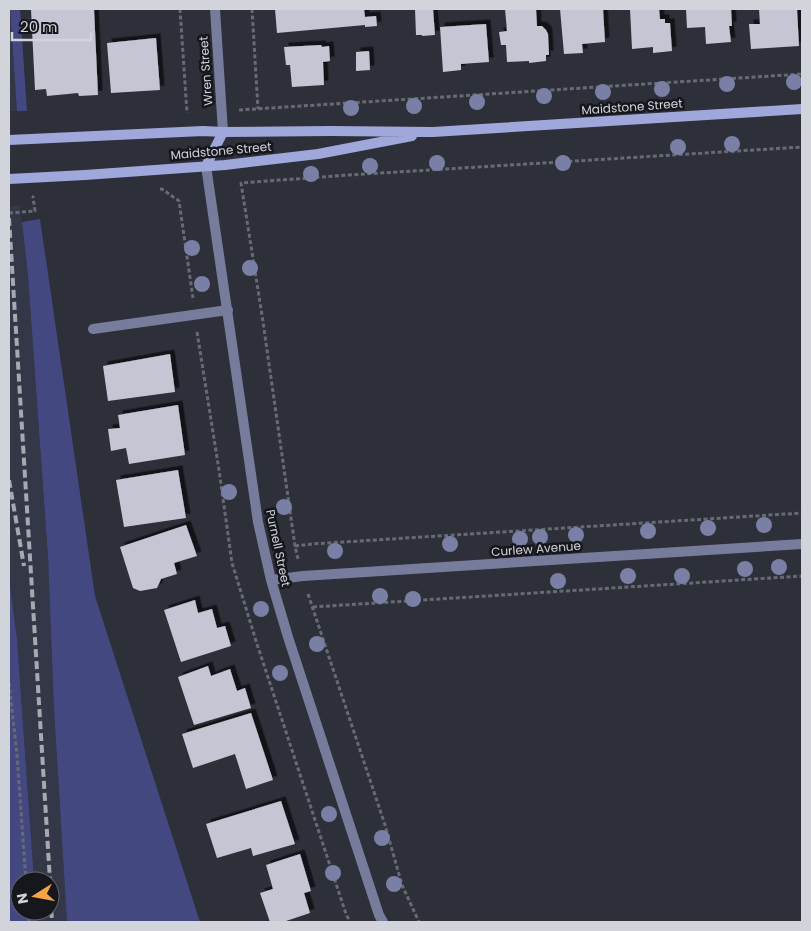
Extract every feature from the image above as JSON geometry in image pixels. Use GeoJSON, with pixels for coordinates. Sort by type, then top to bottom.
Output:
{"type":"FeatureCollection","features":[{"type":"Feature","properties":{"kind":"main road","name":"Maidstone Street"},"geometry":{"type":"LineString","coordinates":[[9,140],[203,130],[223,132],[331,130],[432,132],[802,109]]}},
{"type":"Feature","properties":{"kind":"main road"},"geometry":{"type":"LineString","coordinates":[[206,166],[223,132]]}},
{"type":"Feature","properties":{"kind":"main road","name":"Maidstone Street"},"geometry":{"type":"LineString","coordinates":[[9,179],[225,165],[318,154],[432,132]]}},
{"type":"Feature","properties":{"kind":"street","name":"Wren Street"},"geometry":{"type":"LineString","coordinates":[[215,9],[223,132]]}},
{"type":"Feature","properties":{"kind":"street","name":"Purnell Street"},"geometry":{"type":"LineString","coordinates":[[206,166],[258,522],[271,580],[379,915],[383,922]]}},
{"type":"Feature","properties":{"kind":"street"},"geometry":{"type":"LineString","coordinates":[[92,329],[228,310]]}},
{"type":"Feature","properties":{"kind":"street","name":"Curlew Avenue"},"geometry":{"type":"LineString","coordinates":[[271,580],[303,576],[802,544]]}},
{"type":"Feature","properties":{"kind":"path"},"geometry":{"type":"LineString","coordinates":[[180,9],[185,113],[802,74]]}},
{"type":"Feature","properties":{"kind":"path"},"geometry":{"type":"LineString","coordinates":[[252,9],[258,109]]}},
{"type":"Feature","properties":{"kind":"path"},"geometry":{"type":"LineString","coordinates":[[419,922],[402,885],[382,816],[303,576],[295,546],[241,184],[349,175],[802,147]]}},
{"type":"Feature","properties":{"kind":"path"},"geometry":{"type":"LineString","coordinates":[[152,189],[162,189],[179,201],[232,563],[263,663],[350,922]]}},
{"type":"Feature","properties":{"kind":"path"},"geometry":{"type":"LineString","coordinates":[[9,213],[35,211],[33,196],[43,196]]}},
{"type":"Feature","properties":{"kind":"path"},"geometry":{"type":"LineString","coordinates":[[295,546],[802,513]]}},
{"type":"Feature","properties":{"kind":"path"},"geometry":{"type":"LineString","coordinates":[[313,607],[802,576]]}},
{"type":"Feature","properties":{"kind":"path"},"geometry":{"type":"LineString","coordinates":[[9,683],[17,755],[25,871]]}},
{"type":"Feature","properties":{"kind":"shaded area"},"geometry":{"type":"Polygon","coordinates":[[[10,9],[17,111],[9,111],[10,9]]]}},
{"type":"Feature","properties":{"kind":"shaded area"},"geometry":{"type":"Polygon","coordinates":[[[10,9],[20,9],[27,111],[17,111],[10,9]]]}},
{"type":"Feature","properties":{"kind":"shaded area"},"geometry":{"type":"Polygon","coordinates":[[[20,205],[28,275],[48,557],[54,709],[67,922],[37,922],[60,921],[60,871],[33,871],[17,639],[9,578],[9,207],[20,205]]]}},
{"type":"Feature","properties":{"kind":"shaded area"},"geometry":{"type":"Polygon","coordinates":[[[40,219],[95,596],[200,922],[67,922],[54,709],[48,557],[28,275],[22,222],[40,219]]]}},
{"type":"Feature","properties":{"kind":"shaded area"},"geometry":{"type":"Polygon","coordinates":[[[9,578],[17,639],[33,871],[10,871],[10,921],[37,922],[9,922],[9,578]]]}},
{"type":"Feature","properties":{"kind":"building"},"geometry":{"type":"Polygon","coordinates":[[[31,9],[94,9],[98,95],[79,96],[78,93],[47,96],[46,89],[35,90],[31,9]]]}},
{"type":"Feature","properties":{"kind":"building"},"geometry":{"type":"Polygon","coordinates":[[[275,9],[364,9],[365,17],[376,16],[377,26],[365,27],[365,25],[277,33],[275,9]]]}},
{"type":"Feature","properties":{"kind":"building"},"geometry":{"type":"Polygon","coordinates":[[[415,9],[433,9],[435,35],[416,35],[415,9]]]}},
{"type":"Feature","properties":{"kind":"building"},"geometry":{"type":"Polygon","coordinates":[[[505,9],[536,9],[537,26],[542,26],[548,34],[549,55],[546,55],[546,61],[529,63],[529,61],[507,62],[506,45],[501,45],[499,32],[507,31],[505,9]]]}},
{"type":"Feature","properties":{"kind":"building"},"geometry":{"type":"Polygon","coordinates":[[[560,9],[603,9],[605,42],[582,44],[583,53],[564,54],[560,9]]]}},
{"type":"Feature","properties":{"kind":"building"},"geometry":{"type":"Polygon","coordinates":[[[630,9],[659,9],[660,19],[665,19],[665,23],[670,23],[672,51],[653,53],[653,47],[632,49],[630,9]]]}},
{"type":"Feature","properties":{"kind":"building"},"geometry":{"type":"Polygon","coordinates":[[[686,9],[731,9],[732,26],[729,26],[731,42],[706,44],[705,27],[687,28],[686,9]]]}},
{"type":"Feature","properties":{"kind":"building"},"geometry":{"type":"Polygon","coordinates":[[[759,9],[797,9],[799,46],[751,49],[749,24],[760,24],[759,9]]]}},
{"type":"Feature","properties":{"kind":"building"},"geometry":{"type":"Polygon","coordinates":[[[486,24],[489,62],[461,64],[461,70],[443,72],[440,27],[486,24]]]}},
{"type":"Feature","properties":{"kind":"building"},"geometry":{"type":"Polygon","coordinates":[[[156,38],[160,90],[111,93],[107,43],[156,38]]]}},
{"type":"Feature","properties":{"kind":"building"},"geometry":{"type":"Polygon","coordinates":[[[321,45],[322,47],[329,46],[330,61],[323,62],[324,85],[292,87],[290,65],[286,65],[284,47],[321,45]]]}},
{"type":"Feature","properties":{"kind":"building"},"geometry":{"type":"Polygon","coordinates":[[[369,51],[370,70],[356,71],[356,52],[369,51]]]}},
{"type":"Feature","properties":{"kind":"building"},"geometry":{"type":"Polygon","coordinates":[[[170,354],[175,392],[108,401],[103,366],[170,354]]]}},
{"type":"Feature","properties":{"kind":"building"},"geometry":{"type":"Polygon","coordinates":[[[178,405],[185,455],[129,464],[126,448],[111,451],[108,429],[120,428],[118,415],[178,405]]]}},
{"type":"Feature","properties":{"kind":"building"},"geometry":{"type":"Polygon","coordinates":[[[178,470],[186,518],[124,527],[116,480],[178,470]]]}},
{"type":"Feature","properties":{"kind":"building"},"geometry":{"type":"Polygon","coordinates":[[[186,525],[197,556],[174,563],[177,574],[161,579],[157,588],[140,591],[133,588],[120,547],[186,525]]]}},
{"type":"Feature","properties":{"kind":"building"},"geometry":{"type":"Polygon","coordinates":[[[195,600],[198,613],[212,609],[217,628],[225,626],[231,646],[181,662],[164,610],[195,600]]]}},
{"type":"Feature","properties":{"kind":"building"},"geometry":{"type":"Polygon","coordinates":[[[208,666],[211,676],[230,669],[237,691],[245,688],[251,708],[194,725],[178,677],[208,666]]]}},
{"type":"Feature","properties":{"kind":"building"},"geometry":{"type":"Polygon","coordinates":[[[251,713],[273,780],[246,789],[235,754],[193,768],[182,734],[251,713]]]}},
{"type":"Feature","properties":{"kind":"building"},"geometry":{"type":"Polygon","coordinates":[[[281,801],[295,844],[253,856],[251,848],[217,858],[206,824],[281,801]]]}},
{"type":"Feature","properties":{"kind":"building"},"geometry":{"type":"Polygon","coordinates":[[[300,854],[311,891],[304,893],[310,913],[283,922],[270,922],[260,893],[273,889],[266,865],[300,854]]]}},
{"type":"Feature","properties":{"kind":"railway"},"geometry":{"type":"LineString","coordinates":[[9,218],[49,871]]}},
{"type":"Feature","properties":{"kind":"railway"},"geometry":{"type":"LineString","coordinates":[[9,480],[24,566]]}}]}
